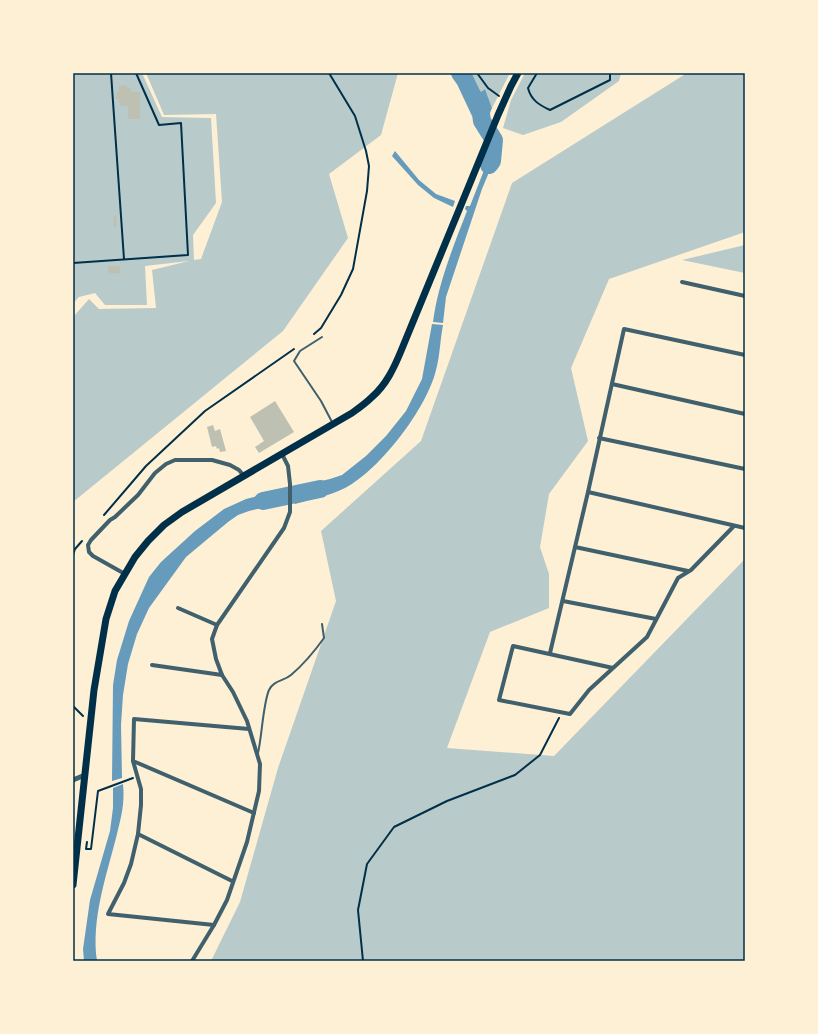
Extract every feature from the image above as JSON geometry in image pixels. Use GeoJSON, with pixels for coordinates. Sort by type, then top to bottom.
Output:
{"type":"FeatureCollection","features":[{"type":"Feature","properties":{"kind":"main road"},"geometry":{"type":"LineString","coordinates":[[73,885],[94,690],[106,619],[115,591],[135,557],[164,525],[200,501],[352,414],[372,398],[383,385],[394,368],[485,145],[518,73]]}},
{"type":"Feature","properties":{"kind":"street"},"geometry":{"type":"LineString","coordinates":[[682,282],[745,296]]}},
{"type":"Feature","properties":{"kind":"street"},"geometry":{"type":"LineString","coordinates":[[550,653],[624,329],[745,354]]}},
{"type":"Feature","properties":{"kind":"street"},"geometry":{"type":"LineString","coordinates":[[612,384],[745,414]]}},
{"type":"Feature","properties":{"kind":"street"},"geometry":{"type":"LineString","coordinates":[[600,438],[745,469]]}},
{"type":"Feature","properties":{"kind":"street"},"geometry":{"type":"LineString","coordinates":[[192,961],[227,900],[247,842],[259,790],[260,764],[258,756],[247,721],[233,692],[222,675],[216,659],[212,639],[218,625],[284,528],[289,517],[291,507],[288,466],[282,454]]}},
{"type":"Feature","properties":{"kind":"street"},"geometry":{"type":"LineString","coordinates":[[125,574],[93,556],[88,545],[110,520],[138,495],[155,473],[166,464],[175,460],[212,460],[230,465],[240,470],[244,476]]}},
{"type":"Feature","properties":{"kind":"street"},"geometry":{"type":"LineString","coordinates":[[588,492],[745,528]]}},
{"type":"Feature","properties":{"kind":"street"},"geometry":{"type":"LineString","coordinates":[[613,668],[550,653],[512,646],[499,700],[570,714],[589,690],[613,668],[646,637],[678,578],[688,571],[734,526]]}},
{"type":"Feature","properties":{"kind":"street"},"geometry":{"type":"LineString","coordinates":[[575,547],[688,571]]}},
{"type":"Feature","properties":{"kind":"street"},"geometry":{"type":"LineString","coordinates":[[562,600],[656,619]]}},
{"type":"Feature","properties":{"kind":"street"},"geometry":{"type":"LineString","coordinates":[[178,608],[218,625]]}},
{"type":"Feature","properties":{"kind":"street"},"geometry":{"type":"LineString","coordinates":[[152,665],[222,675]]}},
{"type":"Feature","properties":{"kind":"street"},"geometry":{"type":"LineString","coordinates":[[214,925],[108,914],[124,883],[131,864],[138,834],[141,789],[133,761],[134,719],[249,729]]}},
{"type":"Feature","properties":{"kind":"street"},"geometry":{"type":"LineString","coordinates":[[133,761],[254,813]]}},
{"type":"Feature","properties":{"kind":"street"},"geometry":{"type":"LineString","coordinates":[[73,780],[85,775]]}},
{"type":"Feature","properties":{"kind":"street"},"geometry":{"type":"LineString","coordinates":[[138,834],[232,882]]}},
{"type":"Feature","properties":{"kind":"lane"},"geometry":{"type":"LineString","coordinates":[[322,337],[300,351],[294,361],[321,401],[334,424]]}},
{"type":"Feature","properties":{"kind":"lane"},"geometry":{"type":"LineString","coordinates":[[258,756],[269,690],[274,683],[290,676],[308,659],[324,638],[322,624]]}},
{"type":"Feature","properties":{"kind":"path"},"geometry":{"type":"LineString","coordinates":[[111,73],[124,260]]}},
{"type":"Feature","properties":{"kind":"path"},"geometry":{"type":"LineString","coordinates":[[73,263],[188,255],[180,123],[159,124],[136,73]]}},
{"type":"Feature","properties":{"kind":"path"},"geometry":{"type":"LineString","coordinates":[[310,337],[321,328],[341,295],[353,269],[367,191],[369,166],[355,116],[329,73]]}},
{"type":"Feature","properties":{"kind":"path"},"geometry":{"type":"LineString","coordinates":[[477,73],[488,88],[505,100]]}},
{"type":"Feature","properties":{"kind":"path"},"geometry":{"type":"LineString","coordinates":[[538,73],[528,88],[530,96],[540,106],[550,110],[610,80],[610,73]]}},
{"type":"Feature","properties":{"kind":"path"},"geometry":{"type":"LineString","coordinates":[[100,520],[146,466],[205,411],[298,346]]}},
{"type":"Feature","properties":{"kind":"path"},"geometry":{"type":"LineString","coordinates":[[73,555],[75,550],[85,538]]}},
{"type":"Feature","properties":{"kind":"path"},"geometry":{"type":"LineString","coordinates":[[73,706],[86,718]]}},
{"type":"Feature","properties":{"kind":"path"},"geometry":{"type":"LineString","coordinates":[[362,961],[358,910],[367,864],[394,827],[447,801],[515,775],[540,755],[561,714]]}},
{"type":"Feature","properties":{"kind":"path"},"geometry":{"type":"LineString","coordinates":[[88,836],[86,849],[91,849],[98,791],[131,779]]}},
{"type":"Feature","properties":{"kind":"shaded area"},"geometry":{"type":"Polygon","coordinates":[[[73,73],[142,73],[162,117],[211,118],[216,203],[193,235],[194,260],[201,259],[222,202],[216,114],[164,115],[146,73],[398,73],[381,135],[329,174],[348,238],[283,331],[73,502],[73,317],[89,299],[99,309],[156,308],[152,270],[189,261],[145,266],[147,305],[105,305],[95,293],[79,297],[73,303],[73,73]]]}},
{"type":"Feature","properties":{"kind":"shaded area"},"geometry":{"type":"Polygon","coordinates":[[[468,73],[510,73],[492,108],[485,89],[481,92],[468,73]]]}},
{"type":"Feature","properties":{"kind":"shaded area"},"geometry":{"type":"Polygon","coordinates":[[[525,73],[621,73],[619,81],[561,122],[523,135],[503,128],[511,100],[525,73]]]}},
{"type":"Feature","properties":{"kind":"shaded area"},"geometry":{"type":"Polygon","coordinates":[[[687,73],[745,73],[745,232],[609,279],[571,368],[588,441],[549,494],[540,547],[549,574],[549,608],[490,632],[447,748],[554,756],[744,560],[745,961],[211,961],[240,902],[278,768],[336,601],[321,531],[421,441],[512,183],[687,73]]]}},
{"type":"Feature","properties":{"kind":"shaded area"},"geometry":{"type":"Polygon","coordinates":[[[745,245],[745,273],[682,260],[745,245]]]}},
{"type":"Feature","properties":{"kind":"water"},"geometry":{"type":"Polygon","coordinates":[[[452,73],[468,73],[481,92],[485,89],[492,108],[482,133],[475,112],[452,73]]]}},
{"type":"Feature","properties":{"kind":"water"},"geometry":{"type":"Polygon","coordinates":[[[499,130],[497,153],[482,189],[446,297],[443,323],[433,322],[438,294],[451,252],[467,211],[465,209],[466,206],[470,206],[490,155],[490,149],[499,130]]]}},
{"type":"Feature","properties":{"kind":"water"},"geometry":{"type":"Polygon","coordinates":[[[395,151],[419,180],[436,194],[455,201],[453,207],[434,198],[418,185],[392,156],[395,151]]]}},
{"type":"Feature","properties":{"kind":"water"},"geometry":{"type":"Polygon","coordinates":[[[432,324],[443,325],[436,370],[423,402],[400,436],[387,453],[359,479],[345,488],[333,493],[295,504],[295,487],[342,475],[366,456],[386,436],[406,411],[422,379],[432,324]]]}},
{"type":"Feature","properties":{"kind":"water"},"geometry":{"type":"Polygon","coordinates":[[[285,489],[286,504],[266,507],[238,515],[186,557],[149,608],[137,634],[128,664],[123,695],[121,725],[122,778],[112,781],[113,685],[117,660],[129,621],[149,577],[161,562],[195,531],[224,509],[246,499],[285,489]]]}},
{"type":"Feature","properties":{"kind":"water"},"geometry":{"type":"Polygon","coordinates":[[[123,784],[123,805],[121,817],[100,899],[96,930],[97,961],[84,961],[83,949],[90,900],[110,831],[113,808],[113,788],[123,784]]]}},
{"type":"Feature","properties":{"kind":"building"},"geometry":{"type":"Polygon","coordinates":[[[127,85],[127,88],[131,88],[131,92],[140,92],[140,119],[128,119],[128,106],[120,106],[119,99],[116,99],[116,92],[119,92],[119,86],[127,85]]]}},
{"type":"Feature","properties":{"kind":"building"},"geometry":{"type":"Polygon","coordinates":[[[116,215],[117,227],[114,227],[113,216],[116,215]]]}},
{"type":"Feature","properties":{"kind":"building"},"geometry":{"type":"Polygon","coordinates":[[[108,266],[120,266],[120,273],[109,274],[108,266]]]}},
{"type":"Feature","properties":{"kind":"building"},"geometry":{"type":"Polygon","coordinates":[[[275,401],[294,432],[259,453],[255,447],[264,441],[250,417],[275,401]]]}},
{"type":"Feature","properties":{"kind":"building"},"geometry":{"type":"Polygon","coordinates":[[[213,425],[215,431],[220,429],[226,451],[220,452],[219,448],[217,449],[216,446],[212,447],[207,427],[213,425]]]}},
{"type":"Feature","properties":{"kind":"waterway"},"geometry":{"type":"LineString","coordinates":[[460,73],[465,80],[481,114],[482,121],[494,140],[492,161],[489,165]]}},
{"type":"Feature","properties":{"kind":"waterway"},"geometry":{"type":"LineString","coordinates":[[263,501],[320,489]]}}]}
